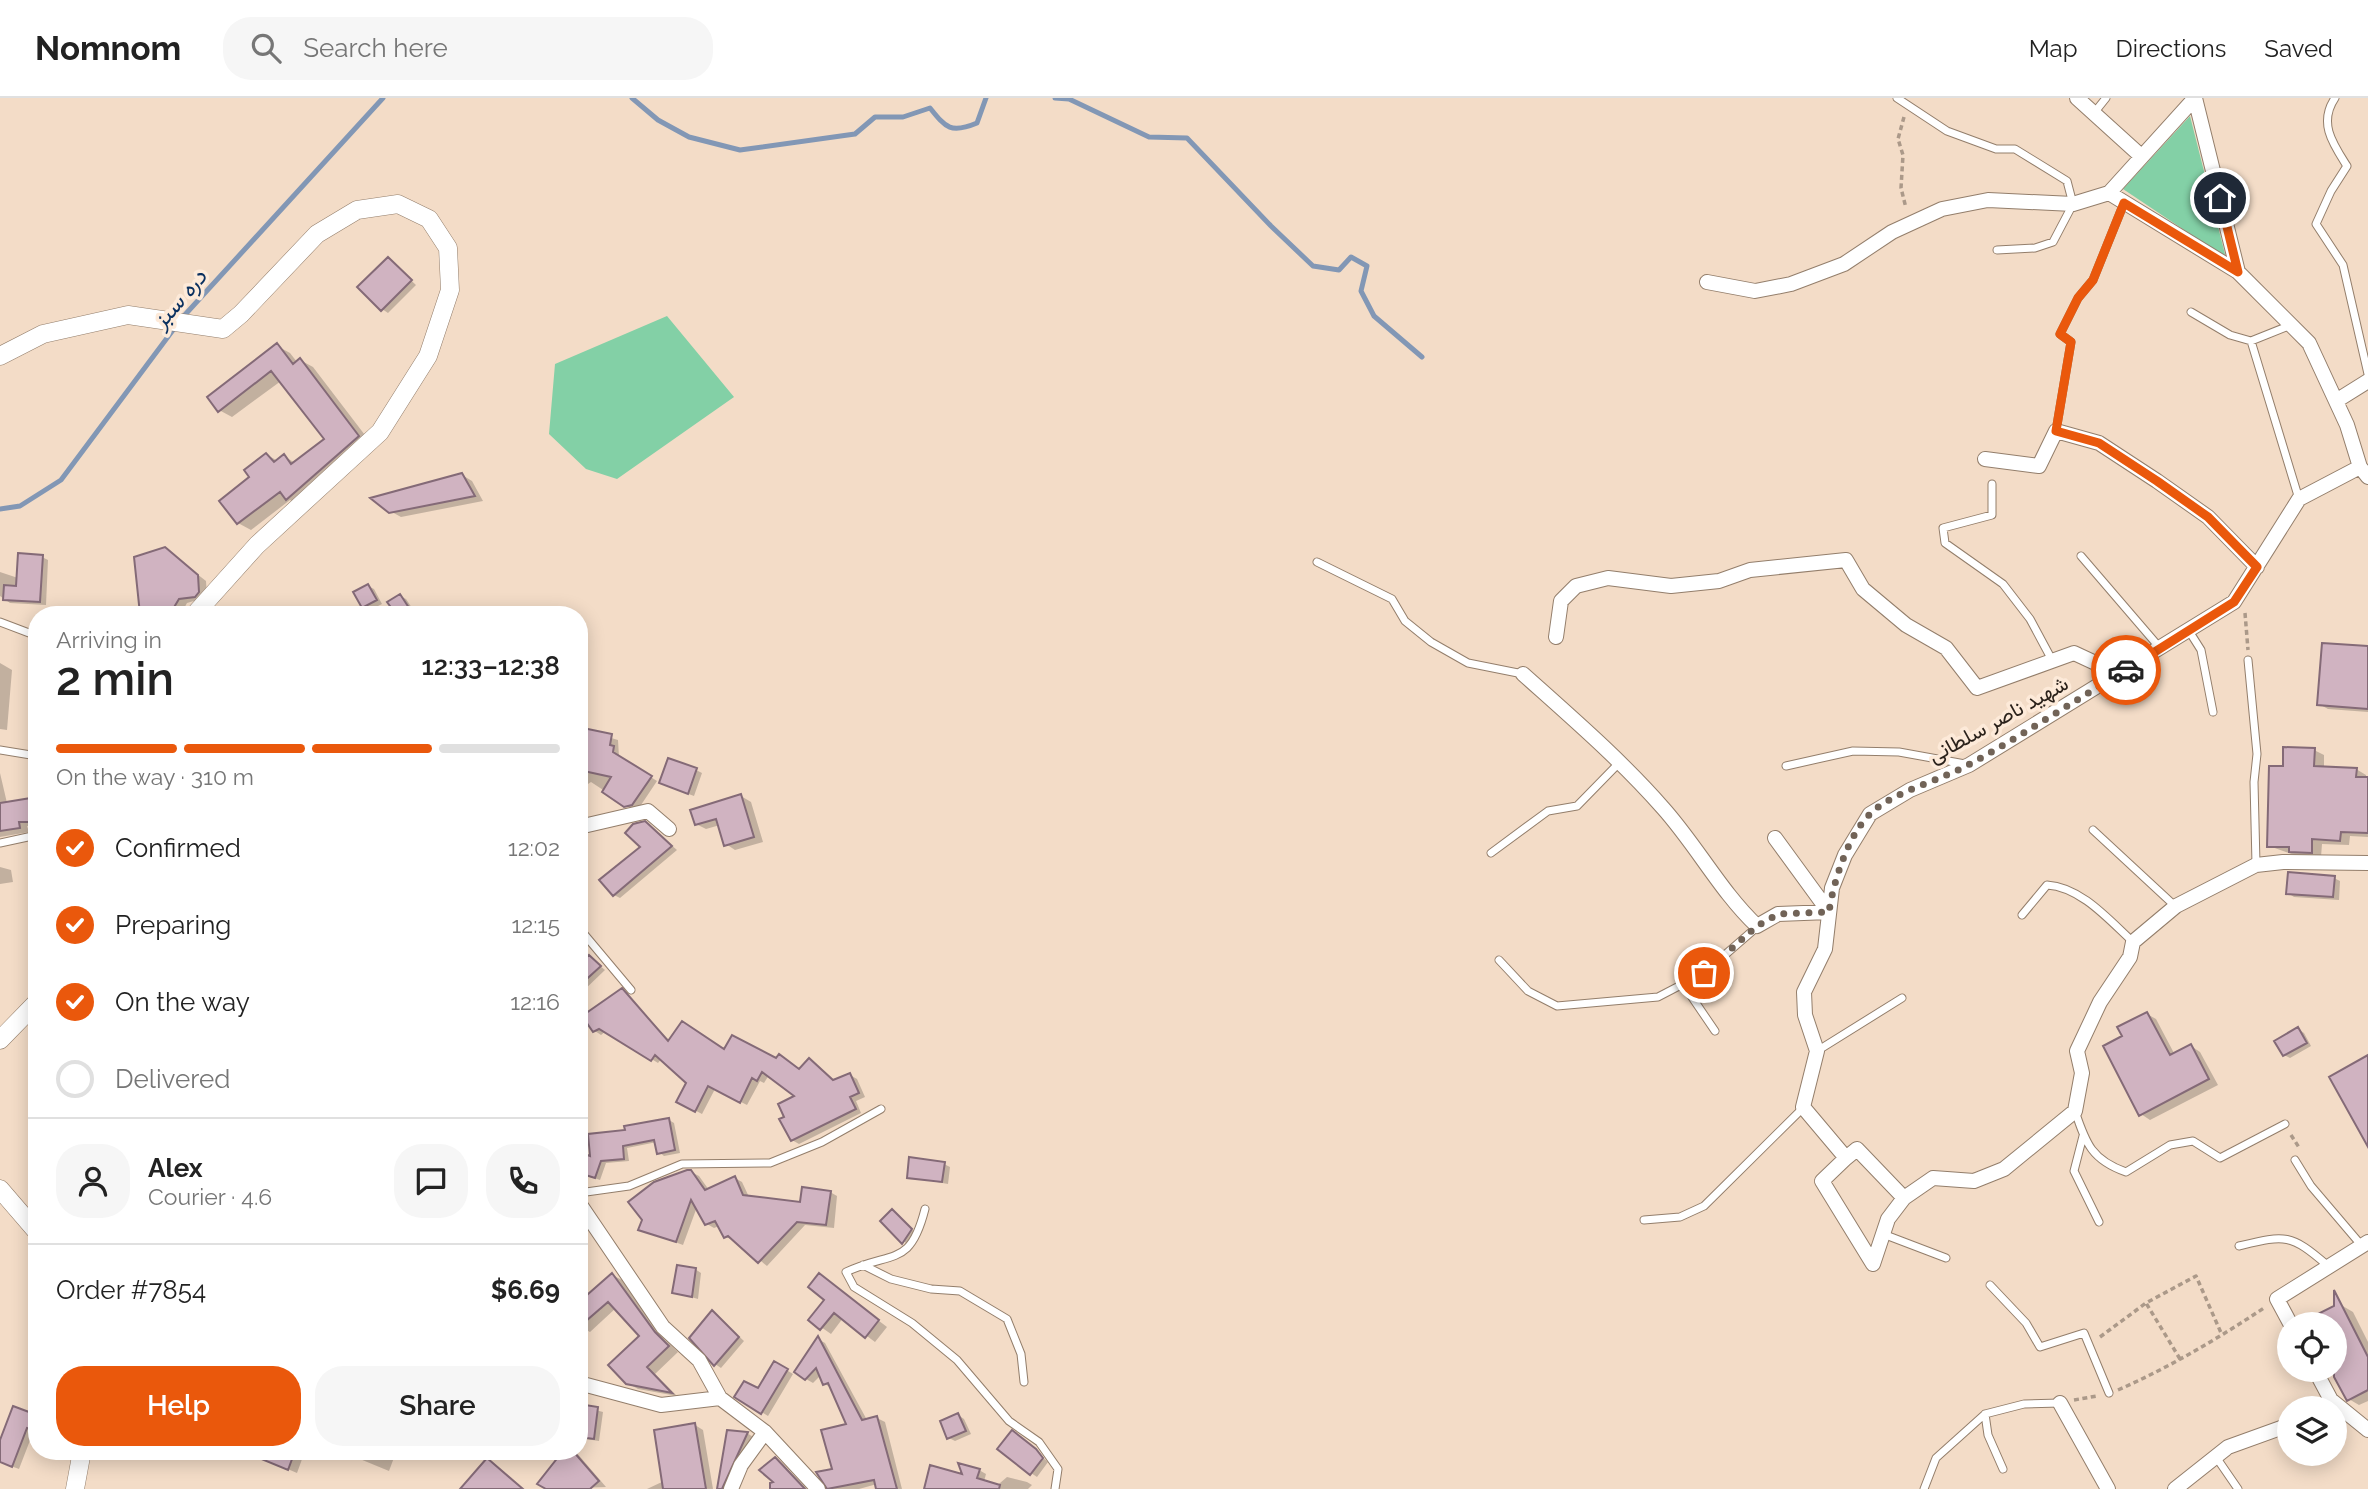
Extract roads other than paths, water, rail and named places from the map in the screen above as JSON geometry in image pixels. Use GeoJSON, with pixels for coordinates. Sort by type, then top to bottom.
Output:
{"type":"FeatureCollection","features":[{"type":"Feature","properties":{"kind":"street"},"geometry":{"type":"LineString","coordinates":[[2077,98],[2141,156]]}},
{"type":"Feature","properties":{"kind":"street"},"geometry":{"type":"LineString","coordinates":[[1707,282],[1755,291],[1791,284],[1844,264],[1909,224],[1942,209],[1988,200],[2073,204],[2109,193],[2195,98]]}},
{"type":"Feature","properties":{"kind":"street"},"geometry":{"type":"LineString","coordinates":[[2195,98],[2238,272]]}},
{"type":"Feature","properties":{"kind":"street"},"geometry":{"type":"LineString","coordinates":[[2109,193],[2238,272],[2309,343],[2364,472],[2299,499]]}},
{"type":"Feature","properties":{"kind":"street"},"geometry":{"type":"LineString","coordinates":[[0,356],[43,334],[128,314],[223,329],[242,314],[317,234],[357,210],[398,204],[429,219],[448,248],[450,290],[428,356],[380,432],[257,545],[202,606]]}},
{"type":"Feature","properties":{"kind":"street"},"geometry":{"type":"LineString","coordinates":[[2336,401],[2368,381]]}},
{"type":"Feature","properties":{"kind":"street"},"geometry":{"type":"LineString","coordinates":[[1984,459],[2039,466],[2056,431],[2099,443],[2208,517],[2257,567]]}},
{"type":"Feature","properties":{"kind":"street","name":"شهید ناصر سلطانی"},"geometry":{"type":"LineString","coordinates":[[1817,1051],[1805,1015],[1804,992],[1825,949],[1832,888],[1845,855],[1870,814],[1910,790],[1969,765],[2234,602],[2299,499]]}},
{"type":"Feature","properties":{"kind":"street"},"geometry":{"type":"LineString","coordinates":[[1556,637],[1561,601],[1576,586],[1608,578],[1671,586],[1719,581],[1750,570],[1846,560],[1863,589],[1906,625],[1946,648],[1977,688],[2074,653],[2119,674]]}},
{"type":"Feature","properties":{"kind":"street"},"geometry":{"type":"LineString","coordinates":[[1523,674],[1662,807],[1702,855],[1736,906],[1757,926],[1778,914],[1829,912]]}},
{"type":"Feature","properties":{"kind":"street"},"geometry":{"type":"LineString","coordinates":[[588,825],[648,811],[669,830]]}},
{"type":"Feature","properties":{"kind":"street"},"geometry":{"type":"LineString","coordinates":[[1775,838],[1829,912]]}},
{"type":"Feature","properties":{"kind":"street"},"geometry":{"type":"LineString","coordinates":[[1904,1198],[1857,1149],[1822,1181],[1873,1264],[1888,1219],[1904,1198],[1933,1178],[1974,1181],[2004,1169],[2075,1111],[2082,1073],[2077,1051],[2100,1002],[2130,957],[2133,942],[2176,906],[2256,865],[2283,862],[2368,863]]}},
{"type":"Feature","properties":{"kind":"street"},"geometry":{"type":"LineString","coordinates":[[0,1040],[28,1011]]}},
{"type":"Feature","properties":{"kind":"street"},"geometry":{"type":"LineString","coordinates":[[1817,1051],[1803,1107],[1846,1158]]}},
{"type":"Feature","properties":{"kind":"street"},"geometry":{"type":"LineString","coordinates":[[0,1189],[28,1222]]}},
{"type":"Feature","properties":{"kind":"street"},"geometry":{"type":"LineString","coordinates":[[588,1216],[663,1327],[699,1360],[720,1398],[765,1432],[818,1489]]}},
{"type":"Feature","properties":{"kind":"street"},"geometry":{"type":"LineString","coordinates":[[2284,1312],[2277,1299],[2327,1265],[2365,1244]]}},
{"type":"Feature","properties":{"kind":"street"},"geometry":{"type":"LineString","coordinates":[[588,1385],[661,1405],[720,1398]]}},
{"type":"Feature","properties":{"kind":"street"},"geometry":{"type":"LineString","coordinates":[[2060,1403],[2108,1489]]}},
{"type":"Feature","properties":{"kind":"street"},"geometry":{"type":"LineString","coordinates":[[2347,1413],[2368,1430]]}},
{"type":"Feature","properties":{"kind":"street"},"geometry":{"type":"LineString","coordinates":[[2175,1489],[2228,1447],[2277,1429]]}},
{"type":"Feature","properties":{"kind":"street"},"geometry":{"type":"LineString","coordinates":[[731,1489],[741,1465],[765,1432]]}},
{"type":"Feature","properties":{"kind":"street"},"geometry":{"type":"LineString","coordinates":[[75,1489],[80,1460]]}},
{"type":"Feature","properties":{"kind":"lane"},"geometry":{"type":"LineString","coordinates":[[1897,98],[1947,131],[1996,149],[2015,149],[2067,181],[2073,204],[2053,242],[2035,248],[1997,250]]}},
{"type":"Feature","properties":{"kind":"lane"},"geometry":{"type":"LineString","coordinates":[[2094,113],[2106,98]]}},
{"type":"Feature","properties":{"kind":"lane"},"geometry":{"type":"LineString","coordinates":[[2335,98],[2330,106],[2327,135],[2347,166],[2331,191],[2316,224],[2343,265],[2368,374]]}},
{"type":"Feature","properties":{"kind":"lane"},"geometry":{"type":"LineString","coordinates":[[2056,431],[2071,342],[2060,334],[2078,298],[2093,280],[2124,203]]}},
{"type":"Feature","properties":{"kind":"lane"},"geometry":{"type":"LineString","coordinates":[[2191,312],[2231,335],[2251,341],[2291,325]]}},
{"type":"Feature","properties":{"kind":"lane"},"geometry":{"type":"LineString","coordinates":[[2251,341],[2299,499]]}},
{"type":"Feature","properties":{"kind":"lane"},"geometry":{"type":"LineString","coordinates":[[1992,484],[1993,515],[1943,528],[1945,543],[2003,584],[2030,619],[2052,660]]}},
{"type":"Feature","properties":{"kind":"lane"},"geometry":{"type":"LineString","coordinates":[[2081,556],[2161,649]]}},
{"type":"Feature","properties":{"kind":"lane"},"geometry":{"type":"LineString","coordinates":[[1317,562],[1392,599],[1405,621],[1431,642],[1468,663],[1523,674]]}},
{"type":"Feature","properties":{"kind":"lane"},"geometry":{"type":"LineString","coordinates":[[0,622],[28,633]]}},
{"type":"Feature","properties":{"kind":"lane"},"geometry":{"type":"LineString","coordinates":[[2189,631],[2201,649],[2213,712]]}},
{"type":"Feature","properties":{"kind":"lane"},"geometry":{"type":"LineString","coordinates":[[2248,660],[2257,754],[2254,782],[2256,865]]}},
{"type":"Feature","properties":{"kind":"lane"},"geometry":{"type":"LineString","coordinates":[[0,750],[28,755]]}},
{"type":"Feature","properties":{"kind":"lane"},"geometry":{"type":"LineString","coordinates":[[1786,766],[1853,751],[1899,752],[1969,765]]}},
{"type":"Feature","properties":{"kind":"lane"},"geometry":{"type":"LineString","coordinates":[[1490,853],[1548,811],[1577,806],[1619,763]]}},
{"type":"Feature","properties":{"kind":"lane"},"geometry":{"type":"LineString","coordinates":[[2093,830],[2176,906]]}},
{"type":"Feature","properties":{"kind":"lane"},"geometry":{"type":"LineString","coordinates":[[0,843],[28,837]]}},
{"type":"Feature","properties":{"kind":"lane"},"geometry":{"type":"LineString","coordinates":[[2022,915],[2047,885],[2059,886],[2085,900],[2133,942]]}},
{"type":"Feature","properties":{"kind":"lane"},"geometry":{"type":"LineString","coordinates":[[1499,960],[1528,991],[1557,1006],[1658,997],[1704,973],[1757,926]]}},
{"type":"Feature","properties":{"kind":"lane"},"geometry":{"type":"LineString","coordinates":[[588,939],[631,990]]}},
{"type":"Feature","properties":{"kind":"lane"},"geometry":{"type":"LineString","coordinates":[[1683,984],[1715,1031]]}},
{"type":"Feature","properties":{"kind":"lane"},"geometry":{"type":"LineString","coordinates":[[1817,1051],[1902,998]]}},
{"type":"Feature","properties":{"kind":"lane"},"geometry":{"type":"LineString","coordinates":[[1644,1220],[1680,1217],[1704,1206],[1803,1107]]}},
{"type":"Feature","properties":{"kind":"lane"},"geometry":{"type":"LineString","coordinates":[[588,1192],[629,1185],[682,1164],[770,1163],[822,1142],[881,1109]]}},
{"type":"Feature","properties":{"kind":"lane"},"geometry":{"type":"LineString","coordinates":[[2075,1111],[2083,1135],[2096,1157],[2126,1172],[2170,1145],[2193,1141],[2220,1158],[2285,1124]]}},
{"type":"Feature","properties":{"kind":"lane"},"geometry":{"type":"LineString","coordinates":[[2083,1135],[2074,1171],[2099,1222]]}},
{"type":"Feature","properties":{"kind":"lane"},"geometry":{"type":"LineString","coordinates":[[2295,1160],[2311,1186],[2365,1244]]}},
{"type":"Feature","properties":{"kind":"lane"},"geometry":{"type":"LineString","coordinates":[[925,1209],[918,1238],[901,1255],[862,1264],[846,1272],[854,1287],[912,1323],[957,1360],[1010,1421],[1039,1442],[1058,1469],[1055,1489]]}},
{"type":"Feature","properties":{"kind":"lane"},"geometry":{"type":"LineString","coordinates":[[1883,1234],[1946,1258]]}},
{"type":"Feature","properties":{"kind":"lane"},"geometry":{"type":"LineString","coordinates":[[2239,1246],[2281,1236],[2306,1247],[2327,1265]]}},
{"type":"Feature","properties":{"kind":"lane"},"geometry":{"type":"LineString","coordinates":[[862,1264],[891,1279],[931,1289],[960,1291],[1007,1319],[1021,1354],[1024,1382]]}},
{"type":"Feature","properties":{"kind":"lane"},"geometry":{"type":"LineString","coordinates":[[1990,1285],[2026,1323],[2040,1347],[2084,1334],[2109,1393]]}},
{"type":"Feature","properties":{"kind":"lane"},"geometry":{"type":"LineString","coordinates":[[1924,1489],[1936,1458],[1984,1414],[2024,1404],[2060,1403]]}},
{"type":"Feature","properties":{"kind":"lane"},"geometry":{"type":"LineString","coordinates":[[1984,1414],[1988,1435],[2003,1469]]}},
{"type":"Feature","properties":{"kind":"lane"},"geometry":{"type":"LineString","coordinates":[[2215,1457],[2238,1489]]}},
{"type":"Feature","properties":{"kind":"waterway","name":"دره سبز"},"geometry":{"type":"LineString","coordinates":[[182,318],[383,98]]}},
{"type":"Feature","properties":{"kind":"waterway"},"geometry":{"type":"LineString","coordinates":[[632,98],[658,120],[689,137],[740,150],[855,134],[875,117],[903,117],[930,108],[945,124],[961,128],[977,123],[986,98]]}},
{"type":"Feature","properties":{"kind":"waterway"},"geometry":{"type":"LineString","coordinates":[[1055,98],[1069,99],[1149,137],[1187,138],[1313,266],[1339,270],[1351,257],[1367,266],[1361,291],[1374,316],[1422,357]]}},
{"type":"Feature","properties":{"kind":"waterway","name":"دره سبز"},"geometry":{"type":"LineString","coordinates":[[0,509],[20,506],[61,480],[176,326]]}}]}
